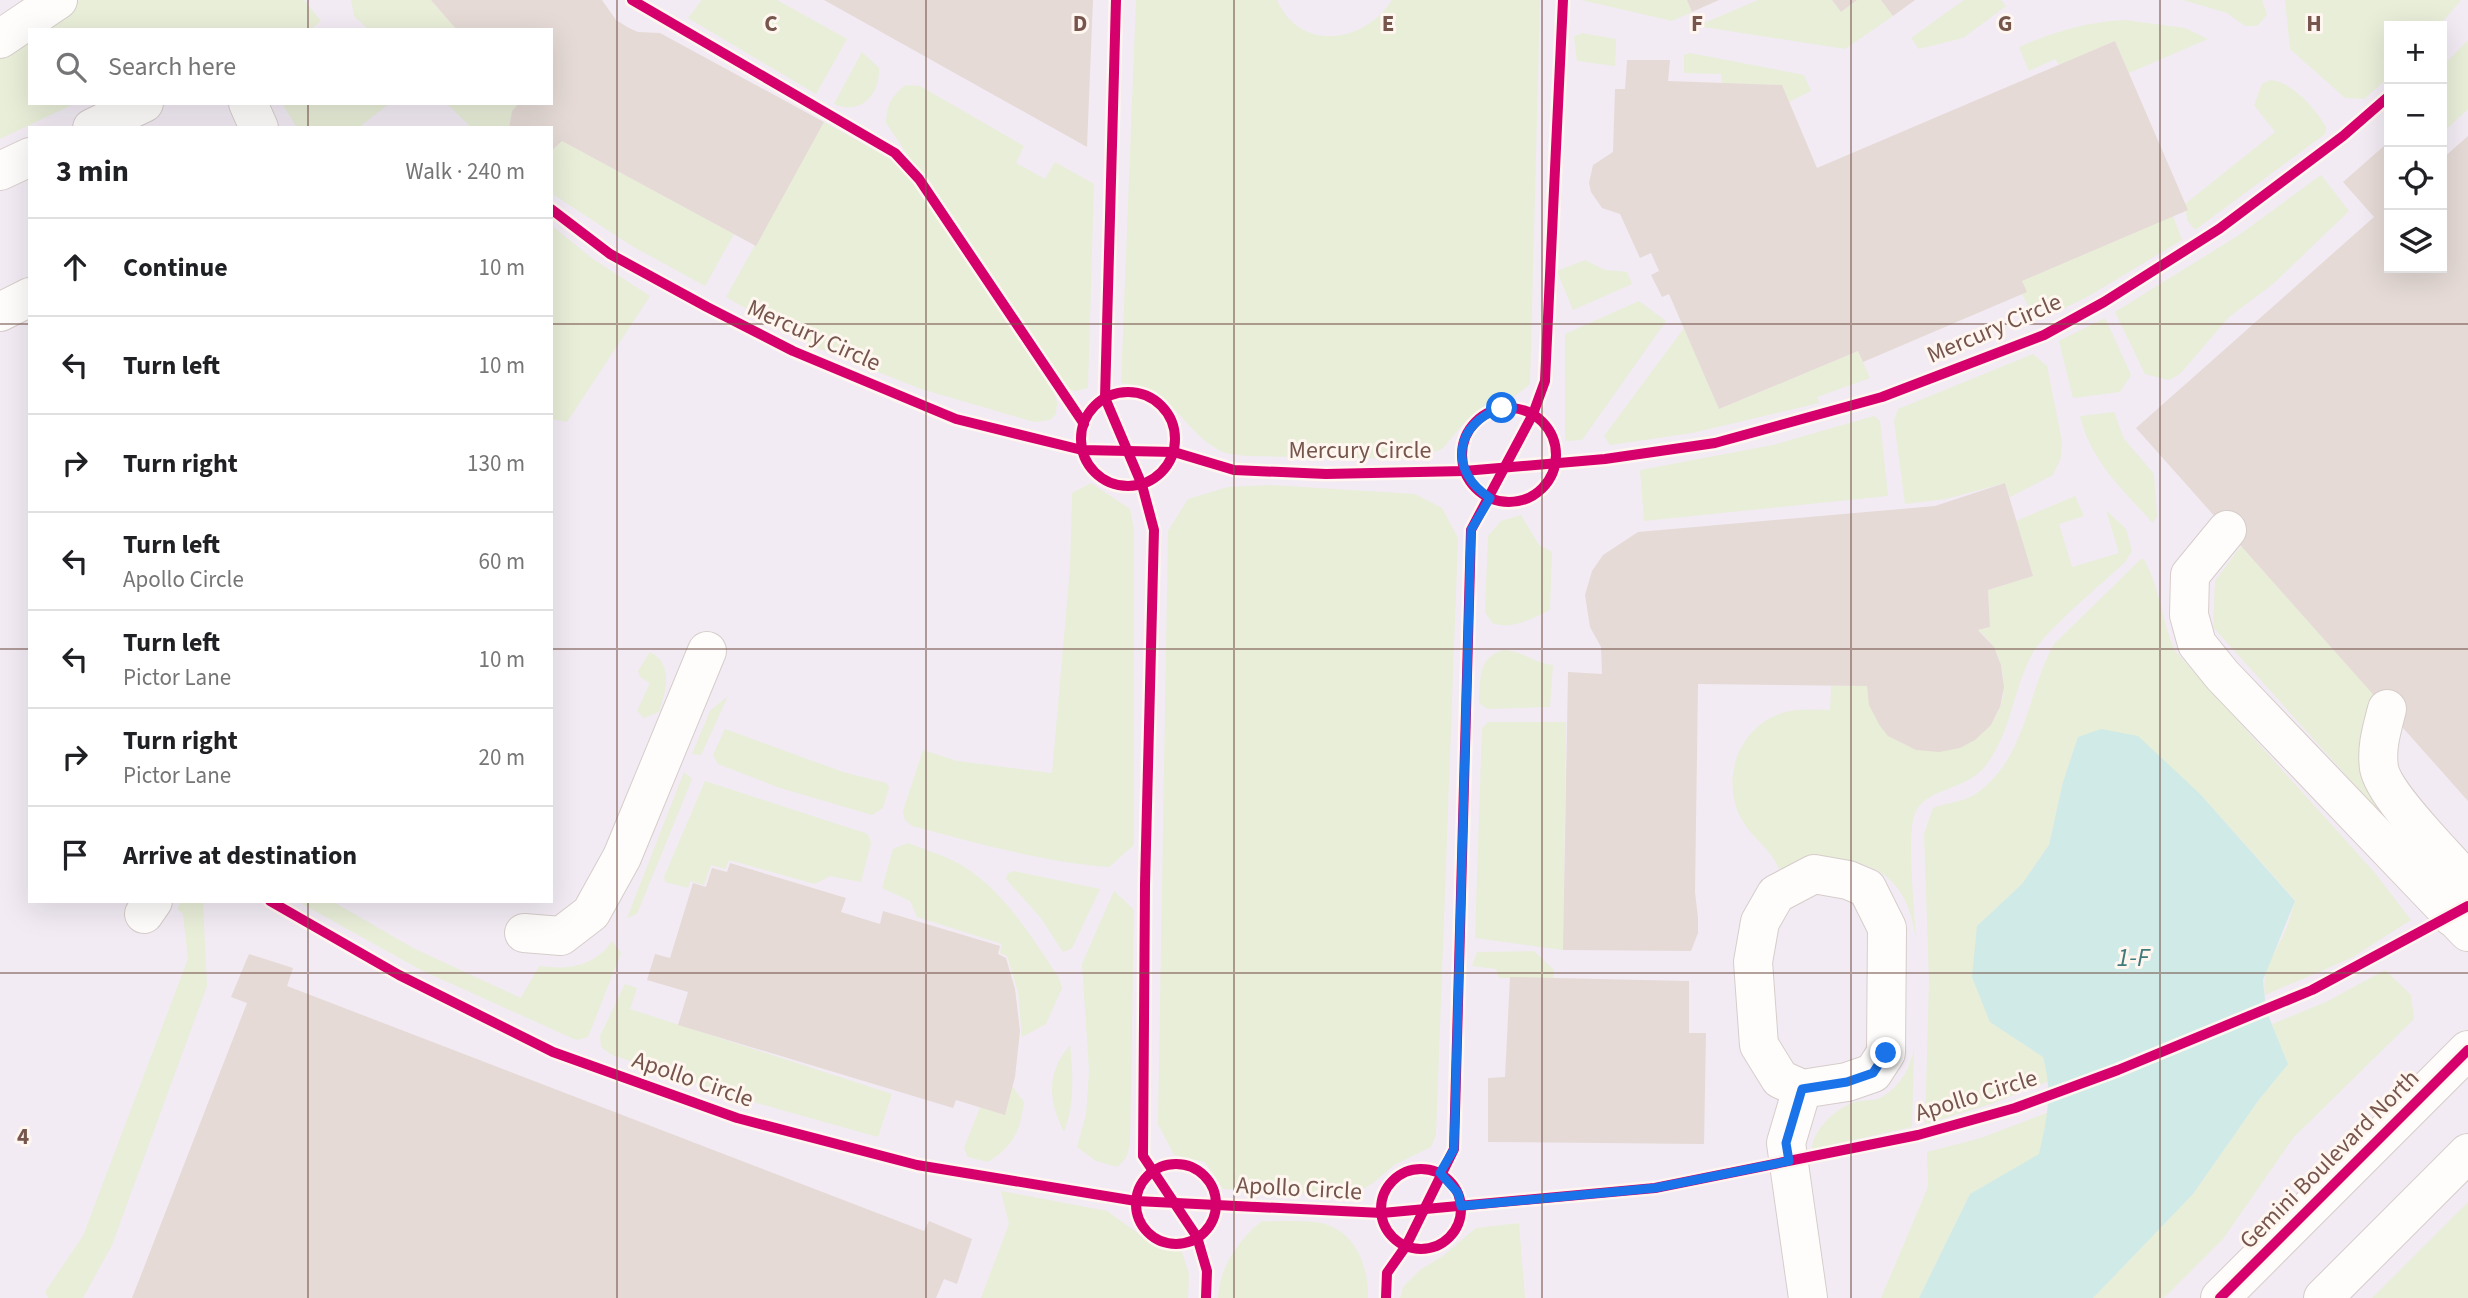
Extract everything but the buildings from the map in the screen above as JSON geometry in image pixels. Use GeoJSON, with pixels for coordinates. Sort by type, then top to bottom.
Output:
{"type":"FeatureCollection","features":[{"type":"Feature","properties":{"kind":"street"},"geometry":{"type":"LineString","coordinates":[[0,39],[58,0]]}},
{"type":"Feature","properties":{"kind":"street"},"geometry":{"type":"LineString","coordinates":[[96,126],[140,105]]}},
{"type":"Feature","properties":{"kind":"street"},"geometry":{"type":"LineString","coordinates":[[249,105],[258,126]]}},
{"type":"Feature","properties":{"kind":"street"},"geometry":{"type":"LineString","coordinates":[[0,171],[28,158]]}},
{"type":"Feature","properties":{"kind":"street"},"geometry":{"type":"LineString","coordinates":[[0,312],[28,298]]}},
{"type":"Feature","properties":{"kind":"street"},"geometry":{"type":"LineString","coordinates":[[2227,530],[2190,575],[2189,615],[2197,644],[2222,675],[2460,924]]}},
{"type":"Feature","properties":{"kind":"street"},"geometry":{"type":"LineString","coordinates":[[524,933],[561,936],[591,913],[622,856],[707,651]]}},
{"type":"Feature","properties":{"kind":"street"},"geometry":{"type":"LineString","coordinates":[[2387,709],[2378,744],[2379,770],[2397,800],[2465,879],[2460,924]]}},
{"type":"Feature","properties":{"kind":"street"},"geometry":{"type":"LineString","coordinates":[[1814,874],[1848,880],[1867,888],[1887,928],[1886,1053],[1873,1073],[1847,1082],[1802,1089],[1780,1079],[1759,1045],[1753,962],[1760,922],[1776,894],[1814,874]]}},
{"type":"Feature","properties":{"kind":"street","name":"Gemini Boulevard North"},"geometry":{"type":"LineString","coordinates":[[2220,1298],[2468,1051]]}},
{"type":"Feature","properties":{"kind":"street"},"geometry":{"type":"LineString","coordinates":[[1802,1089],[1786,1143],[1808,1298]]}},
{"type":"Feature","properties":{"kind":"street"},"geometry":{"type":"LineString","coordinates":[[2323,1298],[2468,1153]]}},
{"type":"Feature","properties":{"kind":"shaded area"},"geometry":{"type":"Polygon","coordinates":[[[0,0],[2468,0],[2468,1298],[0,1298],[0,0]]]}},
{"type":"Feature","properties":{"kind":"green space"},"geometry":{"type":"Polygon","coordinates":[[[80,0],[304,0],[321,21],[312,28],[40,28],[80,0]]]}},
{"type":"Feature","properties":{"kind":"green space"},"geometry":{"type":"Polygon","coordinates":[[[351,0],[431,0],[455,28],[367,28],[354,16],[351,0]]]}},
{"type":"Feature","properties":{"kind":"green space"},"geometry":{"type":"Polygon","coordinates":[[[702,0],[777,0],[847,39],[816,94],[688,18],[702,0]]]}},
{"type":"Feature","properties":{"kind":"green space"},"geometry":{"type":"Polygon","coordinates":[[[1136,0],[1277,0],[1287,17],[1301,28],[1316,35],[1333,36],[1366,26],[1380,15],[1392,0],[1540,0],[1530,384],[1514,397],[1493,403],[1464,423],[1442,449],[1417,459],[1249,456],[1226,453],[1208,443],[1156,395],[1121,383],[1136,0]]]}},
{"type":"Feature","properties":{"kind":"green space"},"geometry":{"type":"Polygon","coordinates":[[[1581,0],[1687,0],[1692,12],[1672,21],[1581,0]]]}},
{"type":"Feature","properties":{"kind":"green space"},"geometry":{"type":"Polygon","coordinates":[[[1758,0],[1832,0],[1841,12],[1857,0],[1881,0],[1893,16],[1845,49],[1697,26],[1758,0]]]}},
{"type":"Feature","properties":{"kind":"green space"},"geometry":{"type":"Polygon","coordinates":[[[1964,0],[2001,0],[2006,6],[1963,38],[1919,49],[1911,38],[1964,0]]]}},
{"type":"Feature","properties":{"kind":"green space"},"geometry":{"type":"Polygon","coordinates":[[[2183,0],[2262,0],[2267,15],[2257,26],[2245,26],[2227,13],[2183,0]]]}},
{"type":"Feature","properties":{"kind":"green space"},"geometry":{"type":"Polygon","coordinates":[[[2285,0],[2461,0],[2443,21],[2384,21],[2384,81],[2364,99],[2345,98],[2290,49],[2285,0]]]}},
{"type":"Feature","properties":{"kind":"green space"},"geometry":{"type":"Polygon","coordinates":[[[2124,20],[2185,28],[2208,39],[2129,73],[2115,41],[2059,65],[2055,59],[2029,71],[2019,47],[2070,29],[2124,20]]]}},
{"type":"Feature","properties":{"kind":"green space"},"geometry":{"type":"Polygon","coordinates":[[[1582,33],[1616,39],[1615,66],[1577,61],[1574,37],[1582,33]]]}},
{"type":"Feature","properties":{"kind":"green space"},"geometry":{"type":"Polygon","coordinates":[[[28,36],[28,105],[72,105],[0,139],[0,55],[28,36]]]}},
{"type":"Feature","properties":{"kind":"green space"},"geometry":{"type":"Polygon","coordinates":[[[2468,40],[2468,109],[2447,128],[2447,84],[2447,62],[2468,40]]]}},
{"type":"Feature","properties":{"kind":"green space"},"geometry":{"type":"Polygon","coordinates":[[[862,52],[879,68],[872,94],[860,105],[853,107],[834,104],[862,52]]]}},
{"type":"Feature","properties":{"kind":"green space"},"geometry":{"type":"Polygon","coordinates":[[[1690,53],[1804,75],[1811,91],[1789,102],[1782,85],[1722,83],[1721,74],[1684,73],[1684,55],[1690,53]]]}},
{"type":"Feature","properties":{"kind":"green space"},"geometry":{"type":"Polygon","coordinates":[[[2271,80],[2287,86],[2303,97],[2326,127],[2325,134],[2195,230],[2187,220],[2185,204],[2275,132],[2254,105],[2262,84],[2271,80]]]}},
{"type":"Feature","properties":{"kind":"green space"},"geometry":{"type":"Polygon","coordinates":[[[906,85],[920,86],[1024,146],[1016,163],[1045,179],[1055,162],[1094,184],[1088,388],[1075,391],[1064,387],[886,123],[891,101],[906,85]]]}},
{"type":"Feature","properties":{"kind":"green space"},"geometry":{"type":"Polygon","coordinates":[[[283,105],[387,105],[361,126],[296,126],[283,105]]]}},
{"type":"Feature","properties":{"kind":"green space"},"geometry":{"type":"Polygon","coordinates":[[[448,105],[517,105],[512,111],[509,126],[470,126],[448,105]]]}},
{"type":"Feature","properties":{"kind":"green space"},"geometry":{"type":"Polygon","coordinates":[[[824,122],[889,158],[913,181],[1054,391],[1056,414],[1050,420],[1034,422],[921,389],[810,345],[726,297],[824,122]]]}},
{"type":"Feature","properties":{"kind":"green space"},"geometry":{"type":"Polygon","coordinates":[[[562,141],[734,234],[705,286],[632,246],[553,194],[553,149],[562,141]]]}},
{"type":"Feature","properties":{"kind":"green space"},"geometry":{"type":"Polygon","coordinates":[[[2321,175],[2349,211],[2273,284],[2229,317],[2180,374],[2169,380],[2145,374],[2115,312],[2239,235],[2321,175]]]}},
{"type":"Feature","properties":{"kind":"green space"},"geometry":{"type":"Polygon","coordinates":[[[2173,216],[2182,240],[2087,297],[2050,315],[2045,305],[2031,312],[2022,294],[2026,292],[2022,281],[2173,216]]]}},
{"type":"Feature","properties":{"kind":"green space"},"geometry":{"type":"Polygon","coordinates":[[[553,227],[593,259],[650,296],[567,422],[553,419],[553,227]]]}},
{"type":"Feature","properties":{"kind":"green space"},"geometry":{"type":"Polygon","coordinates":[[[1585,260],[1605,270],[1627,272],[1632,284],[1573,310],[1557,271],[1585,260]]]}},
{"type":"Feature","properties":{"kind":"green space"},"geometry":{"type":"Polygon","coordinates":[[[1639,301],[1666,321],[1582,440],[1565,441],[1565,334],[1639,301]]]}},
{"type":"Feature","properties":{"kind":"green space"},"geometry":{"type":"Polygon","coordinates":[[[2105,318],[2131,375],[2120,392],[2073,398],[2059,341],[2105,318]]]}},
{"type":"Feature","properties":{"kind":"green space"},"geometry":{"type":"Polygon","coordinates":[[[1684,328],[1719,409],[1858,351],[1870,378],[1817,397],[1819,403],[1692,433],[1610,445],[1604,436],[1684,328]]]}},
{"type":"Feature","properties":{"kind":"green space"},"geometry":{"type":"Polygon","coordinates":[[[2033,354],[2047,366],[2062,441],[2061,457],[2053,475],[2010,497],[2005,483],[1946,499],[1905,504],[1894,421],[1898,409],[2033,354]]]}},
{"type":"Feature","properties":{"kind":"green space"},"geometry":{"type":"Polygon","coordinates":[[[2114,412],[2124,439],[2154,474],[2157,516],[2153,523],[2109,474],[2091,447],[2080,416],[2114,412]]]}},
{"type":"Feature","properties":{"kind":"green space"},"geometry":{"type":"Polygon","coordinates":[[[1874,416],[1880,421],[1888,496],[1644,521],[1640,470],[1773,445],[1874,416]]]}},
{"type":"Feature","properties":{"kind":"green space"},"geometry":{"type":"Polygon","coordinates":[[[1091,483],[1130,509],[1134,529],[1134,845],[1109,867],[1034,856],[912,826],[905,820],[903,811],[923,750],[957,761],[1052,773],[1070,568],[1072,493],[1091,483]]]}},
{"type":"Feature","properties":{"kind":"green space"},"geometry":{"type":"Polygon","coordinates":[[[1270,485],[1415,494],[1442,508],[1458,538],[1436,1135],[1431,1147],[1394,1165],[1373,1183],[1351,1196],[1223,1189],[1205,1162],[1174,1155],[1158,1124],[1168,531],[1188,499],[1228,487],[1270,485]]]}},
{"type":"Feature","properties":{"kind":"green space"},"geometry":{"type":"Polygon","coordinates":[[[2075,496],[2084,516],[2059,524],[2072,567],[2119,553],[2106,510],[2126,529],[2132,551],[2125,562],[2037,646],[2025,669],[2007,725],[1987,764],[1969,779],[1928,798],[1915,813],[1911,856],[1916,941],[1910,913],[1900,892],[1887,877],[1870,867],[1850,862],[1828,861],[1779,869],[1771,855],[1745,825],[1735,803],[1733,771],[1745,742],[1767,720],[1782,713],[1830,710],[1831,686],[1867,686],[1876,718],[1894,738],[1918,749],[1943,750],[1968,743],[1988,727],[2001,705],[2003,675],[2000,662],[1992,645],[1978,630],[1990,627],[1988,590],[2033,576],[2016,521],[2075,496]]]}},
{"type":"Feature","properties":{"kind":"green space"},"geometry":{"type":"Polygon","coordinates":[[[1521,515],[1539,545],[1552,552],[1550,610],[1529,620],[1500,625],[1492,623],[1485,612],[1488,536],[1501,521],[1521,515]]]}},
{"type":"Feature","properties":{"kind":"green space"},"geometry":{"type":"Polygon","coordinates":[[[2241,546],[2376,697],[2363,720],[2360,756],[2422,860],[2213,627],[2215,581],[2241,546]]]}},
{"type":"Feature","properties":{"kind":"green space"},"geometry":{"type":"Polygon","coordinates":[[[2144,559],[2154,582],[2175,651],[2375,873],[2411,920],[2351,958],[2265,995],[2267,970],[2285,932],[2295,900],[2200,794],[2078,737],[2063,782],[2049,845],[2022,884],[1977,926],[1990,1022],[2043,1057],[2050,1081],[1991,1104],[1925,1124],[1929,981],[1924,834],[1933,808],[1970,797],[1992,781],[2015,745],[2054,644],[2144,559]]]}},
{"type":"Feature","properties":{"kind":"green space"},"geometry":{"type":"Polygon","coordinates":[[[1504,650],[1553,665],[1550,707],[1487,709],[1479,703],[1482,670],[1489,658],[1504,650]]]}},
{"type":"Feature","properties":{"kind":"green space"},"geometry":{"type":"Polygon","coordinates":[[[650,652],[663,664],[666,687],[659,712],[644,718],[637,711],[650,683],[640,677],[638,671],[650,652]]]}},
{"type":"Feature","properties":{"kind":"green space"},"geometry":{"type":"Polygon","coordinates":[[[728,696],[701,755],[692,754],[710,711],[728,696]]]}},
{"type":"Feature","properties":{"kind":"green space"},"geometry":{"type":"Polygon","coordinates":[[[1488,722],[1566,722],[1563,950],[1475,938],[1482,728],[1488,722]]]}},
{"type":"Feature","properties":{"kind":"green space"},"geometry":{"type":"Polygon","coordinates":[[[725,729],[843,772],[886,783],[889,787],[883,808],[872,815],[780,788],[718,764],[713,755],[725,729]]]}},
{"type":"Feature","properties":{"kind":"green space"},"geometry":{"type":"Polygon","coordinates":[[[684,772],[692,779],[637,914],[627,918],[684,772]]]}},
{"type":"Feature","properties":{"kind":"green space"},"geometry":{"type":"Polygon","coordinates":[[[705,781],[868,834],[871,843],[861,882],[830,876],[815,884],[729,860],[725,869],[711,865],[704,885],[690,881],[688,888],[665,882],[664,877],[705,781]]]}},
{"type":"Feature","properties":{"kind":"green space"},"geometry":{"type":"Polygon","coordinates":[[[908,843],[954,861],[971,871],[1014,913],[1059,978],[1062,988],[1046,1024],[1022,1037],[1018,992],[1007,956],[1000,953],[1002,944],[917,917],[910,901],[882,888],[893,849],[908,843]]]}},
{"type":"Feature","properties":{"kind":"green space"},"geometry":{"type":"Polygon","coordinates":[[[1014,871],[1100,889],[1072,948],[1063,952],[1040,917],[1006,879],[1008,873],[1014,871]]]}},
{"type":"Feature","properties":{"kind":"green space"},"geometry":{"type":"Polygon","coordinates":[[[1114,891],[1134,910],[1130,1144],[1126,1158],[1117,1167],[1096,1161],[1077,1147],[1086,1114],[1089,1071],[1082,964],[1114,891]]]}},
{"type":"Feature","properties":{"kind":"green space"},"geometry":{"type":"Polygon","coordinates":[[[181,903],[203,903],[207,986],[112,1245],[83,1298],[48,1298],[45,1292],[83,1236],[188,959],[183,914],[177,909],[181,903]]]}},
{"type":"Feature","properties":{"kind":"green space"},"geometry":{"type":"Polygon","coordinates":[[[301,903],[335,903],[413,948],[521,998],[539,966],[580,965],[605,950],[612,941],[621,953],[588,1037],[576,1040],[421,970],[301,903]]]}},
{"type":"Feature","properties":{"kind":"green space"},"geometry":{"type":"Polygon","coordinates":[[[1534,951],[1554,970],[1553,978],[1499,978],[1496,969],[1472,966],[1477,952],[1534,951]]]}},
{"type":"Feature","properties":{"kind":"green space"},"geometry":{"type":"Polygon","coordinates":[[[2385,970],[2411,995],[2414,1019],[2293,1138],[2223,1239],[2164,1298],[2093,1298],[2193,1194],[2258,1101],[2288,1064],[2272,1024],[2326,1002],[2385,970]]]}},
{"type":"Feature","properties":{"kind":"green space"},"geometry":{"type":"Polygon","coordinates":[[[625,984],[637,988],[630,1009],[892,1094],[878,1137],[750,1101],[612,1055],[601,1047],[600,1036],[625,984]]]}},
{"type":"Feature","properties":{"kind":"green space"},"geometry":{"type":"Polygon","coordinates":[[[1070,1045],[1072,1100],[1064,1132],[1055,1109],[1052,1087],[1057,1066],[1070,1045]]]}},
{"type":"Feature","properties":{"kind":"green space"},"geometry":{"type":"Polygon","coordinates":[[[1914,1048],[1912,1127],[1812,1149],[1813,1141],[1821,1127],[1834,1114],[1855,1102],[1879,1099],[1889,1093],[1907,1069],[1914,1048]]]}},
{"type":"Feature","properties":{"kind":"green space"},"geometry":{"type":"Polygon","coordinates":[[[1012,1086],[1024,1102],[1014,1137],[1004,1150],[988,1162],[968,1157],[964,1148],[980,1107],[1005,1115],[1012,1086]]]}},
{"type":"Feature","properties":{"kind":"green space"},"geometry":{"type":"Polygon","coordinates":[[[2049,1112],[2039,1155],[1970,1194],[1919,1298],[1881,1298],[1928,1187],[1927,1152],[1981,1138],[2049,1112]]]}},
{"type":"Feature","properties":{"kind":"green space"},"geometry":{"type":"Polygon","coordinates":[[[1001,1191],[1107,1211],[1160,1249],[1181,1249],[1189,1274],[1188,1298],[981,1298],[1009,1224],[1001,1191]]]}},
{"type":"Feature","properties":{"kind":"green space"},"geometry":{"type":"Polygon","coordinates":[[[2468,1202],[2468,1298],[2372,1298],[2468,1202]]]}},
{"type":"Feature","properties":{"kind":"green space"},"geometry":{"type":"Polygon","coordinates":[[[1262,1221],[1314,1222],[1338,1230],[1347,1237],[1360,1255],[1364,1265],[1368,1298],[1218,1298],[1226,1265],[1238,1245],[1262,1221]]]}},
{"type":"Feature","properties":{"kind":"green space"},"geometry":{"type":"Polygon","coordinates":[[[1519,1223],[1525,1298],[1400,1298],[1403,1287],[1420,1270],[1443,1256],[1476,1228],[1519,1223]]]}},
{"type":"Feature","properties":{"kind":"water","name":"1-F"},"geometry":{"type":"Polygon","coordinates":[[[2101,729],[2138,736],[2200,794],[2295,901],[2263,980],[2266,1010],[2288,1064],[2258,1101],[2193,1194],[2093,1298],[1919,1298],[1970,1194],[2039,1154],[2048,1094],[2043,1057],[1990,1022],[1972,977],[1977,926],[2022,884],[2049,845],[2063,782],[2078,737],[2101,729]]]}},
{"type":"Feature","properties":{"kind":"cycle path"},"geometry":{"type":"LineString","coordinates":[[632,0],[895,153],[919,179],[1084,424]]}},
{"type":"Feature","properties":{"kind":"cycle path"},"geometry":{"type":"LineString","coordinates":[[1116,0],[1105,398],[1142,485],[1154,530],[1145,885],[1143,1156],[1197,1237],[1207,1271],[1206,1298]]}},
{"type":"Feature","properties":{"kind":"cycle path"},"geometry":{"type":"LineString","coordinates":[[1386,1298],[1387,1273],[1406,1246],[1454,1149],[1471,530],[1533,414],[1545,381],[1563,0]]}},
{"type":"Feature","properties":{"kind":"cycle path","name":"Mercury Circle"},"geometry":{"type":"LineString","coordinates":[[553,211],[610,254],[707,307],[793,351],[956,419],[1082,450],[1174,452],[1234,470],[1326,474],[1464,471],[1605,459],[1715,443],[1882,397],[2044,335],[2104,302],[2219,229],[2343,136],[2384,100]]}},
{"type":"Feature","properties":{"kind":"cycle path"},"geometry":{"type":"LineString","coordinates":[[1128,392],[1146,395],[1161,406],[1172,421],[1175,439],[1172,457],[1161,472],[1146,483],[1128,486],[1110,483],[1095,472],[1084,457],[1081,439],[1084,421],[1095,406],[1110,395],[1128,392]]}},
{"type":"Feature","properties":{"kind":"cycle path"},"geometry":{"type":"LineString","coordinates":[[1509,408],[1527,411],[1542,422],[1553,437],[1556,455],[1553,473],[1542,488],[1527,499],[1509,502],[1491,499],[1476,488],[1465,473],[1462,455],[1465,437],[1476,422],[1491,411],[1509,408]]}},
{"type":"Feature","properties":{"kind":"cycle path","name":"Apollo Circle"},"geometry":{"type":"LineString","coordinates":[[273,903],[399,975],[553,1052],[737,1118],[917,1165],[1136,1201],[1382,1213],[1655,1188],[1918,1135],[2015,1108],[2118,1070],[2312,990],[2468,906]]}},
{"type":"Feature","properties":{"kind":"cycle path"},"geometry":{"type":"LineString","coordinates":[[2220,1298],[2468,1050]]}},
{"type":"Feature","properties":{"kind":"cycle path"},"geometry":{"type":"LineString","coordinates":[[1176,1164],[1191,1167],[1204,1176],[1213,1189],[1216,1204],[1213,1219],[1204,1232],[1191,1241],[1176,1244],[1161,1241],[1148,1232],[1139,1219],[1136,1204],[1139,1189],[1148,1176],[1161,1167],[1176,1164]]}},
{"type":"Feature","properties":{"kind":"cycle path"},"geometry":{"type":"LineString","coordinates":[[1421,1169],[1436,1172],[1449,1181],[1458,1194],[1461,1209],[1458,1224],[1449,1237],[1436,1246],[1421,1249],[1406,1246],[1393,1237],[1384,1224],[1381,1209],[1384,1194],[1393,1181],[1406,1172],[1421,1169]]}},
{"type":"Feature","properties":{"kind":"route"},"geometry":{"type":"LineString","coordinates":[[1502,408],[1487,413],[1475,422],[1466,434],[1462,449],[1462,464],[1467,478],[1477,490],[1490,498],[1471,530],[1454,1149],[1440,1173],[1458,1193],[1461,1206],[1655,1188],[1789,1161],[1786,1143],[1802,1089],[1847,1082],[1873,1073],[1886,1053]]}}]}
